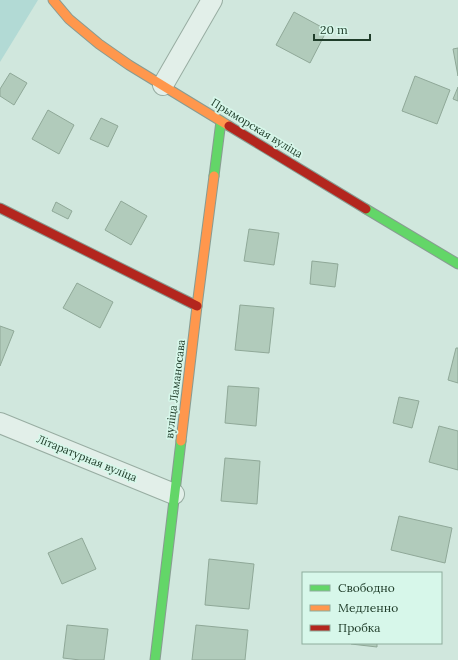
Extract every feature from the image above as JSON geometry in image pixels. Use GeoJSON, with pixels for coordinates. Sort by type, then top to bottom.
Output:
{"type":"FeatureCollection","features":[{"type":"Feature","properties":{"kind":"street","name":"Прыморская вуліца"},"geometry":{"type":"LineString","coordinates":[[53,0],[69,19],[99,44],[129,65],[458,264]]}},
{"type":"Feature","properties":{"kind":"street"},"geometry":{"type":"LineString","coordinates":[[163,85],[212,0]]}},
{"type":"Feature","properties":{"kind":"street","name":"вуліца Ламаносава"},"geometry":{"type":"LineString","coordinates":[[155,660],[197,306],[221,121]]}},
{"type":"Feature","properties":{"kind":"street"},"geometry":{"type":"LineString","coordinates":[[0,208],[197,306]]}},
{"type":"Feature","properties":{"kind":"street","name":"Літаратурная вуліца"},"geometry":{"type":"LineString","coordinates":[[0,423],[174,494]]}},
{"type":"Feature","properties":{"kind":"shaded area"},"geometry":{"type":"Polygon","coordinates":[[[0,0],[38,0],[0,62],[0,0]]]}},
{"type":"Feature","properties":{"kind":"building"},"geometry":{"type":"Polygon","coordinates":[[[294,12],[327,30],[310,63],[276,45],[294,12]]]}},
{"type":"Feature","properties":{"kind":"building"},"geometry":{"type":"Polygon","coordinates":[[[458,48],[458,76],[453,49],[458,48]]]}},
{"type":"Feature","properties":{"kind":"building"},"geometry":{"type":"Polygon","coordinates":[[[10,73],[27,83],[14,105],[0,96],[0,89],[10,73]]]}},
{"type":"Feature","properties":{"kind":"building"},"geometry":{"type":"Polygon","coordinates":[[[415,76],[450,90],[437,124],[402,111],[415,76]]]}},
{"type":"Feature","properties":{"kind":"building"},"geometry":{"type":"Polygon","coordinates":[[[458,87],[458,101],[453,99],[458,87]]]}},
{"type":"Feature","properties":{"kind":"building"},"geometry":{"type":"Polygon","coordinates":[[[48,110],[74,125],[59,154],[32,139],[48,110]]]}},
{"type":"Feature","properties":{"kind":"building"},"geometry":{"type":"Polygon","coordinates":[[[101,118],[118,126],[108,147],[90,139],[101,118]]]}},
{"type":"Feature","properties":{"kind":"building"},"geometry":{"type":"Polygon","coordinates":[[[121,201],[147,216],[131,245],[105,230],[121,201]]]}},
{"type":"Feature","properties":{"kind":"building"},"geometry":{"type":"Polygon","coordinates":[[[56,202],[72,211],[68,219],[52,211],[56,202]]]}},
{"type":"Feature","properties":{"kind":"building"},"geometry":{"type":"Polygon","coordinates":[[[249,229],[279,233],[274,265],[244,261],[249,229]]]}},
{"type":"Feature","properties":{"kind":"building"},"geometry":{"type":"Polygon","coordinates":[[[312,261],[338,264],[335,287],[310,284],[312,261]]]}},
{"type":"Feature","properties":{"kind":"building"},"geometry":{"type":"Polygon","coordinates":[[[77,283],[113,302],[100,328],[63,308],[77,283]]]}},
{"type":"Feature","properties":{"kind":"building"},"geometry":{"type":"Polygon","coordinates":[[[240,305],[274,308],[269,353],[235,350],[240,305]]]}},
{"type":"Feature","properties":{"kind":"building"},"geometry":{"type":"Polygon","coordinates":[[[0,326],[14,331],[0,366],[0,326]]]}},
{"type":"Feature","properties":{"kind":"building"},"geometry":{"type":"Polygon","coordinates":[[[456,348],[458,348],[458,383],[448,380],[456,348]]]}},
{"type":"Feature","properties":{"kind":"building"},"geometry":{"type":"Polygon","coordinates":[[[228,386],[259,388],[256,426],[225,423],[228,386]]]}},
{"type":"Feature","properties":{"kind":"building"},"geometry":{"type":"Polygon","coordinates":[[[399,397],[419,401],[412,428],[393,423],[399,397]]]}},
{"type":"Feature","properties":{"kind":"building"},"geometry":{"type":"Polygon","coordinates":[[[439,426],[458,431],[458,470],[429,462],[439,426]]]}},
{"type":"Feature","properties":{"kind":"building"},"geometry":{"type":"Polygon","coordinates":[[[225,458],[260,461],[257,504],[221,501],[225,458]]]}},
{"type":"Feature","properties":{"kind":"building"},"geometry":{"type":"Polygon","coordinates":[[[399,516],[452,528],[445,563],[391,550],[399,516]]]}},
{"type":"Feature","properties":{"kind":"building"},"geometry":{"type":"Polygon","coordinates":[[[82,538],[96,569],[62,584],[48,553],[82,538]]]}},
{"type":"Feature","properties":{"kind":"building"},"geometry":{"type":"Polygon","coordinates":[[[209,559],[254,564],[249,609],[205,605],[209,559]]]}},
{"type":"Feature","properties":{"kind":"building"},"geometry":{"type":"Polygon","coordinates":[[[67,625],[108,629],[104,660],[63,658],[67,625]]]}},
{"type":"Feature","properties":{"kind":"building"},"geometry":{"type":"Polygon","coordinates":[[[196,625],[248,630],[245,660],[192,660],[196,625]]]}},
{"type":"Feature","properties":{"kind":"building"},"geometry":{"type":"Polygon","coordinates":[[[351,644],[377,644],[377,647],[351,644]]]}},
{"type":"Feature","properties":{"kind":"traffic: fast"},"geometry":{"type":"LineString","coordinates":[[214,176],[221,121]]}},
{"type":"Feature","properties":{"kind":"traffic: fast"},"geometry":{"type":"LineString","coordinates":[[366,209],[458,264]]}},
{"type":"Feature","properties":{"kind":"traffic: fast"},"geometry":{"type":"LineString","coordinates":[[155,660],[181,441]]}},
{"type":"Feature","properties":{"kind":"traffic: slow"},"geometry":{"type":"LineString","coordinates":[[53,0],[69,19],[99,44],[129,65],[229,126]]}},
{"type":"Feature","properties":{"kind":"traffic: slow"},"geometry":{"type":"LineString","coordinates":[[181,441],[214,176]]}},
{"type":"Feature","properties":{"kind":"traffic: jam"},"geometry":{"type":"LineString","coordinates":[[229,126],[366,209]]}},
{"type":"Feature","properties":{"kind":"traffic: jam"},"geometry":{"type":"LineString","coordinates":[[0,208],[197,306]]}}]}
